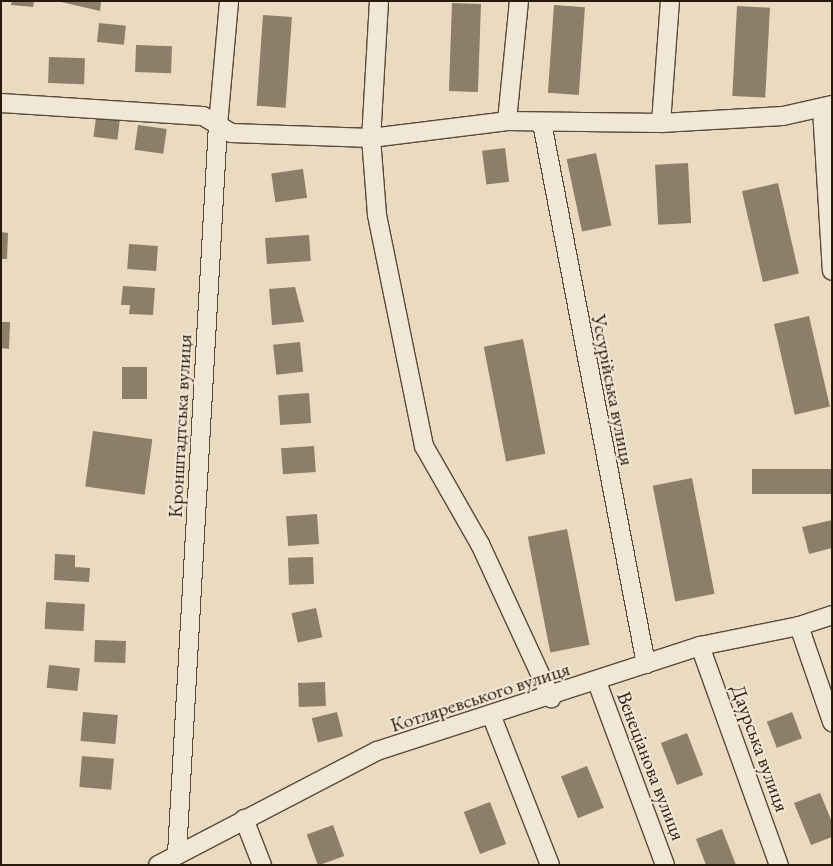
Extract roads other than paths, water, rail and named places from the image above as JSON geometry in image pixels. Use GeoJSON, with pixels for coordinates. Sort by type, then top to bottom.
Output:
{"type":"FeatureCollection","features":[{"type":"Feature","properties":{"kind":"street","name":"Кронштадтська вулиця"},"geometry":{"type":"LineString","coordinates":[[177,854],[218,125],[229,1]]}},
{"type":"Feature","properties":{"kind":"street"},"geometry":{"type":"LineString","coordinates":[[379,1],[371,138],[377,215],[424,446],[480,544],[551,698]]}},
{"type":"Feature","properties":{"kind":"street"},"geometry":{"type":"LineString","coordinates":[[508,121],[519,1]]}},
{"type":"Feature","properties":{"kind":"street"},"geometry":{"type":"LineString","coordinates":[[661,123],[670,1]]}},
{"type":"Feature","properties":{"kind":"street"},"geometry":{"type":"LineString","coordinates":[[1,103],[203,116],[231,133],[371,138],[508,121],[542,123],[661,123],[783,116],[827,107],[832,271]]}},
{"type":"Feature","properties":{"kind":"street","name":"Уссурійська вулиця"},"geometry":{"type":"LineString","coordinates":[[542,123],[646,664]]}},
{"type":"Feature","properties":{"kind":"street","name":"Котляревського вулиця"},"geometry":{"type":"LineString","coordinates":[[158,865],[244,819],[378,752],[551,698],[700,646],[799,626],[832,614]]}},
{"type":"Feature","properties":{"kind":"street"},"geometry":{"type":"LineString","coordinates":[[799,626],[832,722]]}},
{"type":"Feature","properties":{"kind":"street","name":"Даурська вулиця"},"geometry":{"type":"LineString","coordinates":[[700,646],[779,865]]}},
{"type":"Feature","properties":{"kind":"street","name":"Венеціанова вулиця"},"geometry":{"type":"LineString","coordinates":[[597,682],[666,865]]}},
{"type":"Feature","properties":{"kind":"street"},"geometry":{"type":"LineString","coordinates":[[492,717],[550,865]]}},
{"type":"Feature","properties":{"kind":"street"},"geometry":{"type":"LineString","coordinates":[[244,819],[262,865]]}}]}
